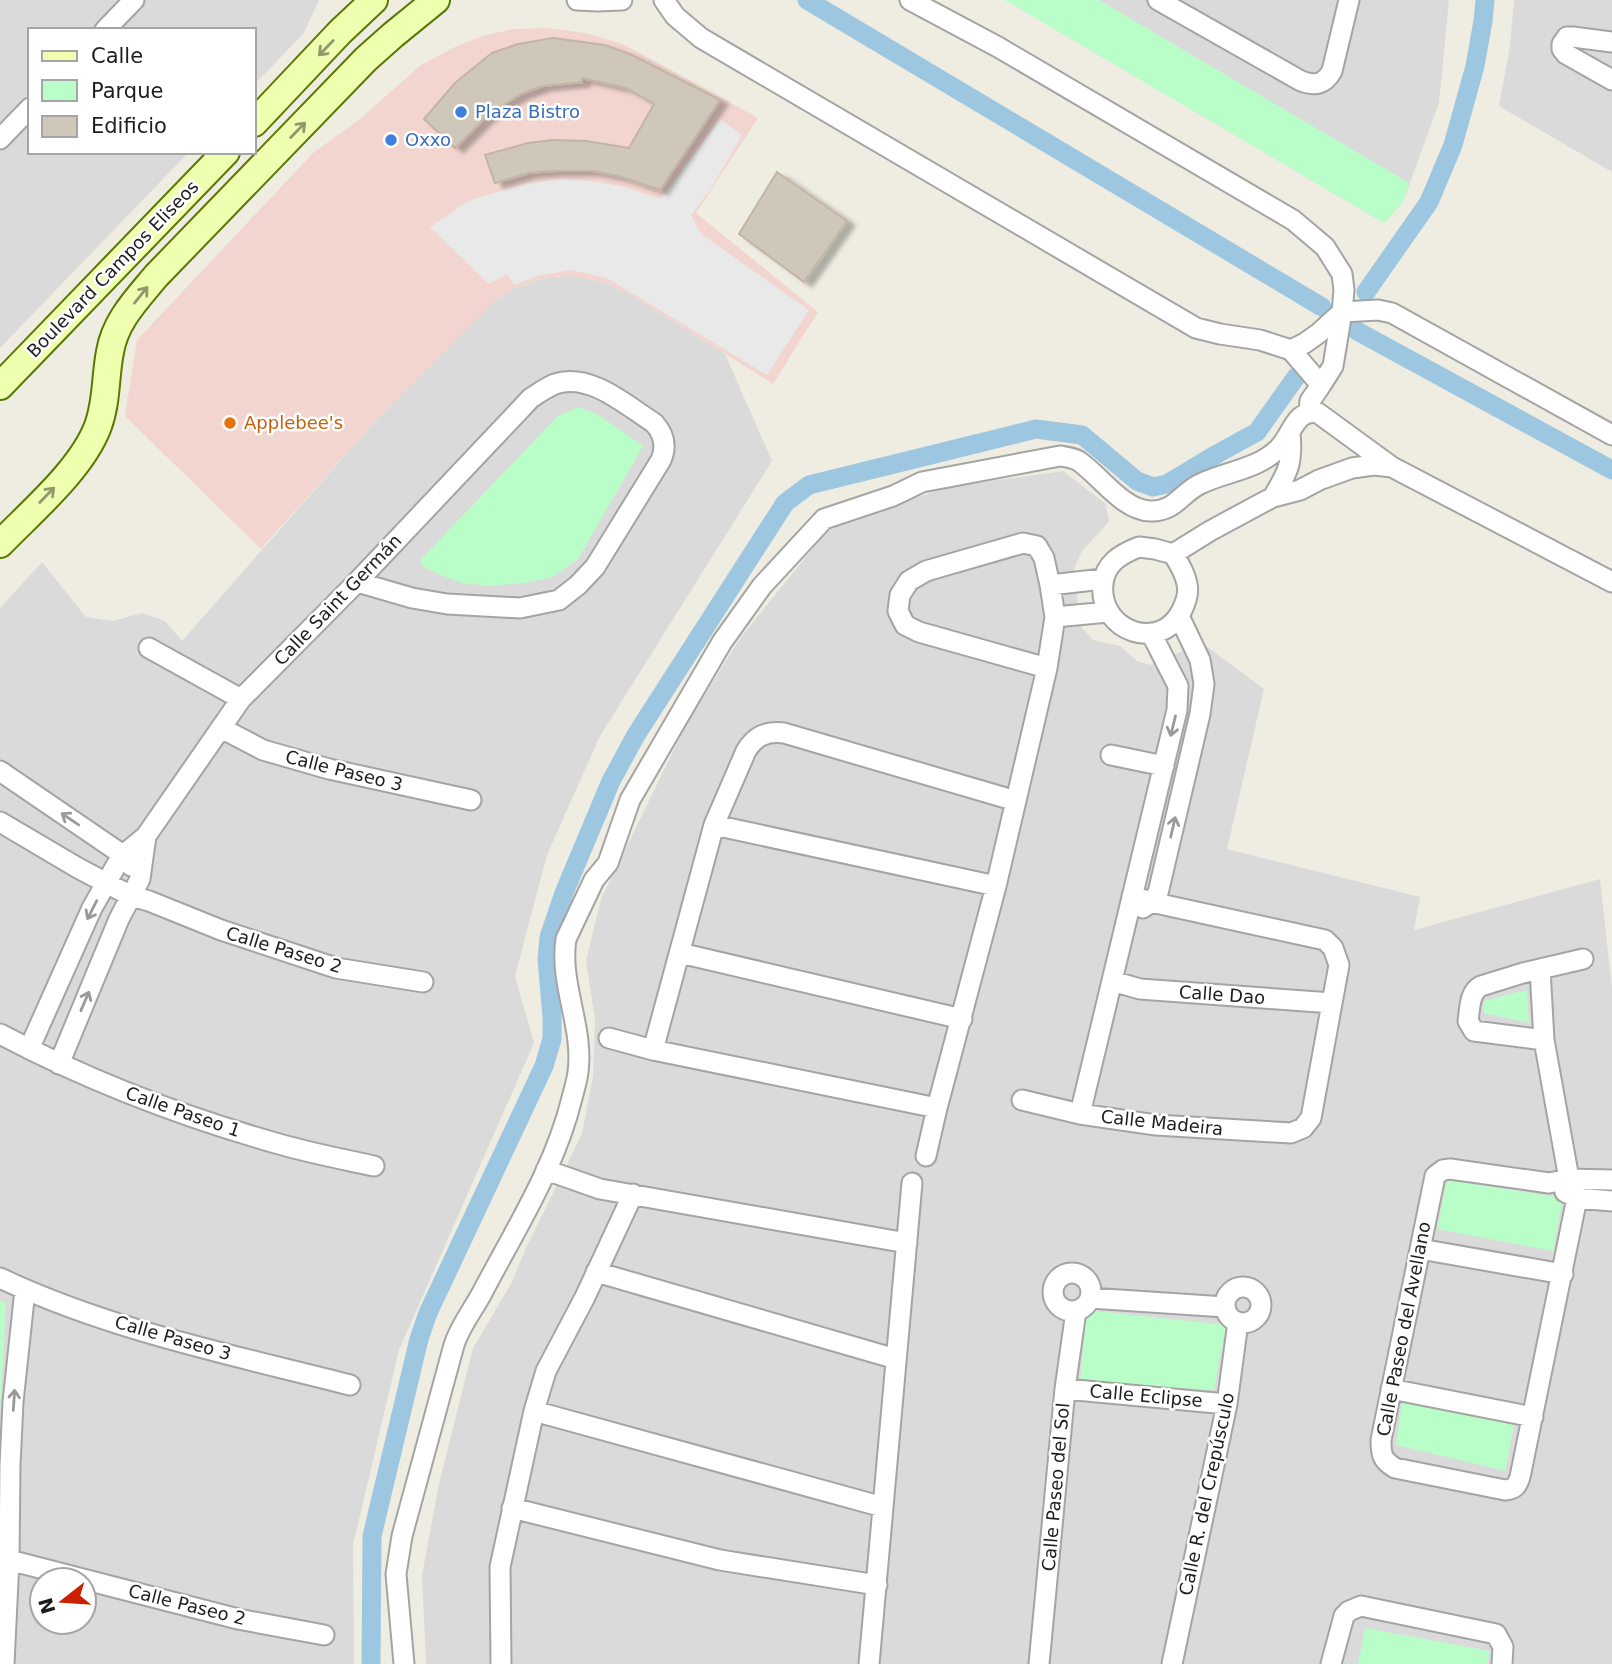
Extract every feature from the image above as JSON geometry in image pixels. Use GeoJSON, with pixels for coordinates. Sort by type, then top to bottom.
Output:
{"type":"FeatureCollection","features":[{"type":"Feature","properties":{"kind":"main road"},"geometry":{"type":"LineString","coordinates":[[256,121],[374,0]]}},
{"type":"Feature","properties":{"kind":"main road"},"geometry":{"type":"LineString","coordinates":[[431,4],[452,0]]}},
{"type":"Feature","properties":{"kind":"main road","name":"Boulevard Campos Eliseos"},"geometry":{"type":"LineString","coordinates":[[0,544],[61,481],[89,444],[103,410],[113,340],[126,313],[156,276],[366,59],[431,4]]}},
{"type":"Feature","properties":{"kind":"main road","name":"Boulevard Campos Eliseos"},"geometry":{"type":"LineString","coordinates":[[0,386],[224,154]]}},
{"type":"Feature","properties":{"kind":"street"},"geometry":{"type":"LineString","coordinates":[[107,28],[134,0]]}},
{"type":"Feature","properties":{"kind":"street"},"geometry":{"type":"LineString","coordinates":[[577,0],[622,0]]}},
{"type":"Feature","properties":{"kind":"street"},"geometry":{"type":"LineString","coordinates":[[664,0],[675,16],[701,38],[1196,328],[1291,349],[1321,385]]}},
{"type":"Feature","properties":{"kind":"street"},"geometry":{"type":"LineString","coordinates":[[910,0],[998,47],[1293,220],[1325,247],[1342,274],[1342,312],[1333,366],[1310,401],[1309,411]]}},
{"type":"Feature","properties":{"kind":"street"},"geometry":{"type":"LineString","coordinates":[[1166,2],[1301,81],[1320,84],[1332,71],[1349,0]]}},
{"type":"Feature","properties":{"kind":"street"},"geometry":{"type":"LineString","coordinates":[[1612,42],[1567,37],[1562,49],[1566,54],[1612,80]]}},
{"type":"Feature","properties":{"kind":"street"},"geometry":{"type":"LineString","coordinates":[[0,139],[28,110]]}},
{"type":"Feature","properties":{"kind":"street"},"geometry":{"type":"LineString","coordinates":[[1291,349],[1312,338],[1342,312],[1378,310],[1392,313],[1612,435]]}},
{"type":"Feature","properties":{"kind":"street","name":"Calle Saint Germán"},"geometry":{"type":"LineString","coordinates":[[29,1049],[92,908],[123,855],[146,836],[241,699],[357,582],[531,398],[554,384],[588,384],[604,391],[654,423],[660,430],[664,442],[661,460],[595,567],[559,600],[520,608],[447,604],[412,598],[357,582]]}},
{"type":"Feature","properties":{"kind":"street"},"geometry":{"type":"LineString","coordinates":[[404,1664],[397,1574],[402,1536],[458,1331],[479,1298],[546,1170],[566,1120],[578,1071],[577,1026],[568,996],[564,950],[566,939],[594,880],[608,863],[630,800],[722,642],[762,586],[824,519],[893,496],[922,482],[1060,456],[1078,460],[1129,505],[1150,511],[1171,507],[1198,484],[1254,466],[1267,459],[1281,446],[1300,416],[1309,411],[1318,413],[1392,467],[1612,582]]}},
{"type":"Feature","properties":{"kind":"street"},"geometry":{"type":"LineString","coordinates":[[1273,497],[1286,477],[1292,453],[1290,433]]}},
{"type":"Feature","properties":{"kind":"street"},"geometry":{"type":"LineString","coordinates":[[1173,554],[1273,497],[1300,490],[1352,468],[1374,465],[1392,467]]}},
{"type":"Feature","properties":{"kind":"street"},"geometry":{"type":"LineString","coordinates":[[926,1156],[996,886],[1047,668],[1055,617],[1044,558],[1037,546],[1024,543],[926,571],[909,581],[900,595],[898,611],[905,625],[919,632],[1047,668]]}},
{"type":"Feature","properties":{"kind":"street"},"geometry":{"type":"LineString","coordinates":[[1139,547],[1173,554],[1187,585],[1186,601],[1179,617],[1166,628],[1151,633],[1134,632],[1119,625],[1108,612],[1102,596],[1103,579],[1110,564],[1123,553],[1139,547]]}},
{"type":"Feature","properties":{"kind":"street"},"geometry":{"type":"LineString","coordinates":[[1050,585],[1103,579]]}},
{"type":"Feature","properties":{"kind":"street"},"geometry":{"type":"LineString","coordinates":[[1055,617],[1108,612]]}},
{"type":"Feature","properties":{"kind":"street"},"geometry":{"type":"LineString","coordinates":[[1142,899],[1158,893],[1200,714],[1204,684],[1199,660],[1179,617]]}},
{"type":"Feature","properties":{"kind":"street"},"geometry":{"type":"LineString","coordinates":[[1080,1114],[1128,918],[1142,899],[1164,766],[1177,710],[1178,686],[1151,633]]}},
{"type":"Feature","properties":{"kind":"street"},"geometry":{"type":"LineString","coordinates":[[149,649],[241,699]]}},
{"type":"Feature","properties":{"kind":"street","name":"Calle Paseo 3"},"geometry":{"type":"LineString","coordinates":[[221,728],[263,750],[329,769],[471,800]]}},
{"type":"Feature","properties":{"kind":"street"},"geometry":{"type":"LineString","coordinates":[[653,1050],[714,825],[746,751],[761,735],[784,733],[1016,801]]}},
{"type":"Feature","properties":{"kind":"street"},"geometry":{"type":"LineString","coordinates":[[1111,755],[1164,766]]}},
{"type":"Feature","properties":{"kind":"street"},"geometry":{"type":"LineString","coordinates":[[0,771],[123,855],[140,892]]}},
{"type":"Feature","properties":{"kind":"street","name":"Calle Paseo 2"},"geometry":{"type":"LineString","coordinates":[[0,822],[107,883],[140,892],[221,930],[336,968],[423,982]]}},
{"type":"Feature","properties":{"kind":"street"},"geometry":{"type":"LineString","coordinates":[[714,825],[996,886]]}},
{"type":"Feature","properties":{"kind":"street","name":"Calle Saint Germán"},"geometry":{"type":"LineString","coordinates":[[59,1064],[119,919],[140,892],[146,836]]}},
{"type":"Feature","properties":{"kind":"street"},"geometry":{"type":"LineString","coordinates":[[1142,899],[1325,940],[1333,948],[1339,965],[1332,1003]]}},
{"type":"Feature","properties":{"kind":"street"},"geometry":{"type":"LineString","coordinates":[[680,953],[962,1019]]}},
{"type":"Feature","properties":{"kind":"street"},"geometry":{"type":"LineString","coordinates":[[1544,1040],[1474,1031],[1468,1021],[1473,993],[1481,986],[1583,959]]}},
{"type":"Feature","properties":{"kind":"street"},"geometry":{"type":"LineString","coordinates":[[1539,970],[1544,1040],[1569,1179],[1577,1198]]}},
{"type":"Feature","properties":{"kind":"street","name":"Calle Dao"},"geometry":{"type":"LineString","coordinates":[[1112,981],[1140,989],[1332,1003]]}},
{"type":"Feature","properties":{"kind":"street","name":"Calle Madeira"},"geometry":{"type":"LineString","coordinates":[[1022,1100],[1080,1114],[1156,1125],[1291,1133],[1303,1128],[1311,1118],[1332,1003]]}},
{"type":"Feature","properties":{"kind":"street","name":"Calle Paseo 1"},"geometry":{"type":"LineString","coordinates":[[0,1034],[122,1092],[204,1121],[280,1144],[374,1166]]}},
{"type":"Feature","properties":{"kind":"street"},"geometry":{"type":"LineString","coordinates":[[609,1038],[653,1050],[937,1108]]}},
{"type":"Feature","properties":{"kind":"street","name":"Calle Paseo del Avellano"},"geometry":{"type":"LineString","coordinates":[[1577,1198],[1517,1486],[1505,1490],[1395,1468],[1386,1462],[1381,1452],[1381,1440],[1435,1176],[1438,1172],[1450,1169],[1549,1183],[1569,1179],[1612,1180]]}},
{"type":"Feature","properties":{"kind":"street"},"geometry":{"type":"LineString","coordinates":[[546,1170],[600,1189],[907,1243]]}},
{"type":"Feature","properties":{"kind":"street"},"geometry":{"type":"LineString","coordinates":[[869,1664],[912,1183]]}},
{"type":"Feature","properties":{"kind":"street","name":"Calle Paseo del Avellano"},"geometry":{"type":"LineString","coordinates":[[1549,1183],[1577,1198],[1612,1201]]}},
{"type":"Feature","properties":{"kind":"street"},"geometry":{"type":"LineString","coordinates":[[501,1664],[500,1567],[534,1411],[546,1371],[633,1195]]}},
{"type":"Feature","properties":{"kind":"street"},"geometry":{"type":"LineString","coordinates":[[1420,1249],[1563,1274]]}},
{"type":"Feature","properties":{"kind":"street"},"geometry":{"type":"LineString","coordinates":[[596,1272],[897,1359]]}},
{"type":"Feature","properties":{"kind":"street","name":"Calle Paseo 3"},"geometry":{"type":"LineString","coordinates":[[0,1278],[60,1304],[142,1331],[350,1385]]}},
{"type":"Feature","properties":{"kind":"street"},"geometry":{"type":"LineString","coordinates":[[1245,1287],[1256,1293],[1261,1303],[1258,1315],[1249,1322],[1238,1322],[1228,1316],[1224,1307],[1233,1289],[1245,1287]]}},
{"type":"Feature","properties":{"kind":"street"},"geometry":{"type":"LineString","coordinates":[[4,1664],[13,1402],[25,1290]]}},
{"type":"Feature","properties":{"kind":"street","name":"Calle Paseo del Sol"},"geometry":{"type":"LineString","coordinates":[[1039,1664],[1065,1389],[1083,1305],[1224,1307]]}},
{"type":"Feature","properties":{"kind":"street","name":"Calle R. del Crepúsculo"},"geometry":{"type":"LineString","coordinates":[[1172,1664],[1227,1404],[1238,1322]]}},
{"type":"Feature","properties":{"kind":"street","name":"Calle Eclipse"},"geometry":{"type":"LineString","coordinates":[[1065,1389],[1227,1404]]}},
{"type":"Feature","properties":{"kind":"street"},"geometry":{"type":"LineString","coordinates":[[1391,1389],[1533,1417]]}},
{"type":"Feature","properties":{"kind":"street"},"geometry":{"type":"LineString","coordinates":[[534,1411],[883,1507]]}},
{"type":"Feature","properties":{"kind":"street"},"geometry":{"type":"LineString","coordinates":[[512,1508],[720,1560],[877,1585]]}},
{"type":"Feature","properties":{"kind":"street","name":"Calle Paseo 2"},"geometry":{"type":"LineString","coordinates":[[9,1560],[238,1619],[324,1635]]}},
{"type":"Feature","properties":{"kind":"street"},"geometry":{"type":"LineString","coordinates":[[1331,1664],[1344,1616],[1362,1606],[1496,1634],[1503,1647],[1502,1664]]}},
{"type":"Feature","properties":{"kind":"shaded area"},"geometry":{"type":"Polygon","coordinates":[[[0,0],[319,0],[304,33],[256,83],[256,28],[28,28],[28,154],[187,154],[0,348],[0,0]]]}},
{"type":"Feature","properties":{"kind":"shaded area"},"geometry":{"type":"Polygon","coordinates":[[[1005,0],[1449,0],[1439,103],[1403,202],[1384,223],[1005,0]]]}},
{"type":"Feature","properties":{"kind":"shaded area"},"geometry":{"type":"Polygon","coordinates":[[[1514,0],[1612,0],[1612,172],[1499,106],[1510,46],[1514,0]]]}},
{"type":"Feature","properties":{"kind":"shaded area"},"geometry":{"type":"Polygon","coordinates":[[[546,28],[585,33],[623,44],[758,118],[696,213],[818,312],[773,384],[631,295],[607,283],[574,276],[547,277],[514,288],[492,303],[368,429],[261,549],[125,416],[137,340],[313,153],[360,119],[421,65],[482,36],[513,29],[546,28]]]}},
{"type":"Feature","properties":{"kind":"shaded area"},"geometry":{"type":"Polygon","coordinates":[[[720,119],[742,135],[712,187],[691,215],[701,234],[809,310],[767,375],[607,278],[570,270],[537,276],[514,285],[507,274],[489,284],[430,227],[470,200],[525,184],[559,179],[624,187],[661,199],[720,119]]]}},
{"type":"Feature","properties":{"kind":"shaded area"},"geometry":{"type":"Polygon","coordinates":[[[574,276],[607,283],[725,354],[772,461],[600,736],[547,855],[515,976],[534,1043],[399,1350],[353,1545],[354,1664],[0,1664],[0,608],[42,562],[86,617],[113,621],[142,613],[165,621],[182,641],[368,429],[492,303],[514,288],[547,277],[574,276]]]}},
{"type":"Feature","properties":{"kind":"shaded area"},"geometry":{"type":"Polygon","coordinates":[[[1063,471],[1106,504],[1109,522],[1082,551],[1074,569],[1081,627],[1093,640],[1120,646],[1137,661],[1150,665],[1202,643],[1264,689],[1227,849],[1420,897],[1414,930],[1600,879],[1612,988],[1612,1664],[426,1664],[422,1575],[439,1484],[473,1348],[511,1284],[582,1134],[593,1075],[595,1019],[586,961],[601,899],[687,723],[741,637],[831,526],[948,487],[1063,471]]]}},
{"type":"Feature","properties":{"kind":"green space"},"geometry":{"type":"Polygon","coordinates":[[[1005,0],[1099,0],[1409,183],[1403,202],[1384,223],[1005,0]]]}},
{"type":"Feature","properties":{"kind":"green space"},"geometry":{"type":"Polygon","coordinates":[[[578,407],[597,414],[643,446],[578,559],[552,577],[488,586],[463,583],[422,566],[421,559],[558,416],[578,407]]]}},
{"type":"Feature","properties":{"kind":"green space"},"geometry":{"type":"Polygon","coordinates":[[[1527,990],[1529,1023],[1484,1013],[1484,1001],[1527,990]]]}},
{"type":"Feature","properties":{"kind":"green space"},"geometry":{"type":"Polygon","coordinates":[[[1447,1180],[1563,1198],[1553,1251],[1437,1229],[1447,1180]]]}},
{"type":"Feature","properties":{"kind":"green space"},"geometry":{"type":"Polygon","coordinates":[[[0,1301],[6,1303],[0,1412],[0,1301]]]}},
{"type":"Feature","properties":{"kind":"green space"},"geometry":{"type":"Polygon","coordinates":[[[1087,1310],[1226,1325],[1214,1390],[1080,1382],[1087,1310]]]}},
{"type":"Feature","properties":{"kind":"green space"},"geometry":{"type":"Polygon","coordinates":[[[1403,1396],[1515,1420],[1505,1471],[1396,1445],[1403,1396]]]}},
{"type":"Feature","properties":{"kind":"green space"},"geometry":{"type":"Polygon","coordinates":[[[1365,1628],[1490,1651],[1487,1664],[1358,1664],[1365,1628]]]}},
{"type":"Feature","properties":{"kind":"building","name":"Plaza Bistro"},"geometry":{"type":"Polygon","coordinates":[[[553,38],[605,45],[632,55],[720,100],[660,190],[622,177],[593,171],[529,173],[495,183],[485,155],[528,143],[552,140],[586,141],[629,148],[654,104],[626,88],[582,78],[582,82],[543,86],[521,94],[500,107],[455,148],[424,119],[455,83],[492,53],[518,44],[553,38]]]}},
{"type":"Feature","properties":{"kind":"building"},"geometry":{"type":"Polygon","coordinates":[[[777,172],[847,221],[804,282],[739,234],[777,172]]]}},
{"type":"Feature","properties":{"kind":"waterway"},"geometry":{"type":"LineString","coordinates":[[807,0],[1322,307]]}},
{"type":"Feature","properties":{"kind":"waterway"},"geometry":{"type":"LineString","coordinates":[[1366,292],[1429,202],[1453,145],[1475,66],[1485,0]]}},
{"type":"Feature","properties":{"kind":"waterway"},"geometry":{"type":"LineString","coordinates":[[1357,331],[1612,470]]}},
{"type":"Feature","properties":{"kind":"waterway"},"geometry":{"type":"LineString","coordinates":[[371,1664],[372,1536],[419,1339],[428,1313],[544,1066],[552,1039],[547,959],[549,937],[564,893],[611,781],[636,735],[785,503],[809,485],[1036,429],[1082,435],[1137,481],[1153,487],[1167,484],[1257,432],[1296,377]]}},
{"type":"Feature","properties":{"kind":"place","name":"Plaza Bistro"},"geometry":{"type":"Point","coordinates":[461,112]}},
{"type":"Feature","properties":{"kind":"place","name":"Oxxo"},"geometry":{"type":"Point","coordinates":[391,140]}},
{"type":"Feature","properties":{"kind":"place","name":"Applebee's"},"geometry":{"type":"Point","coordinates":[230,423]}}]}
